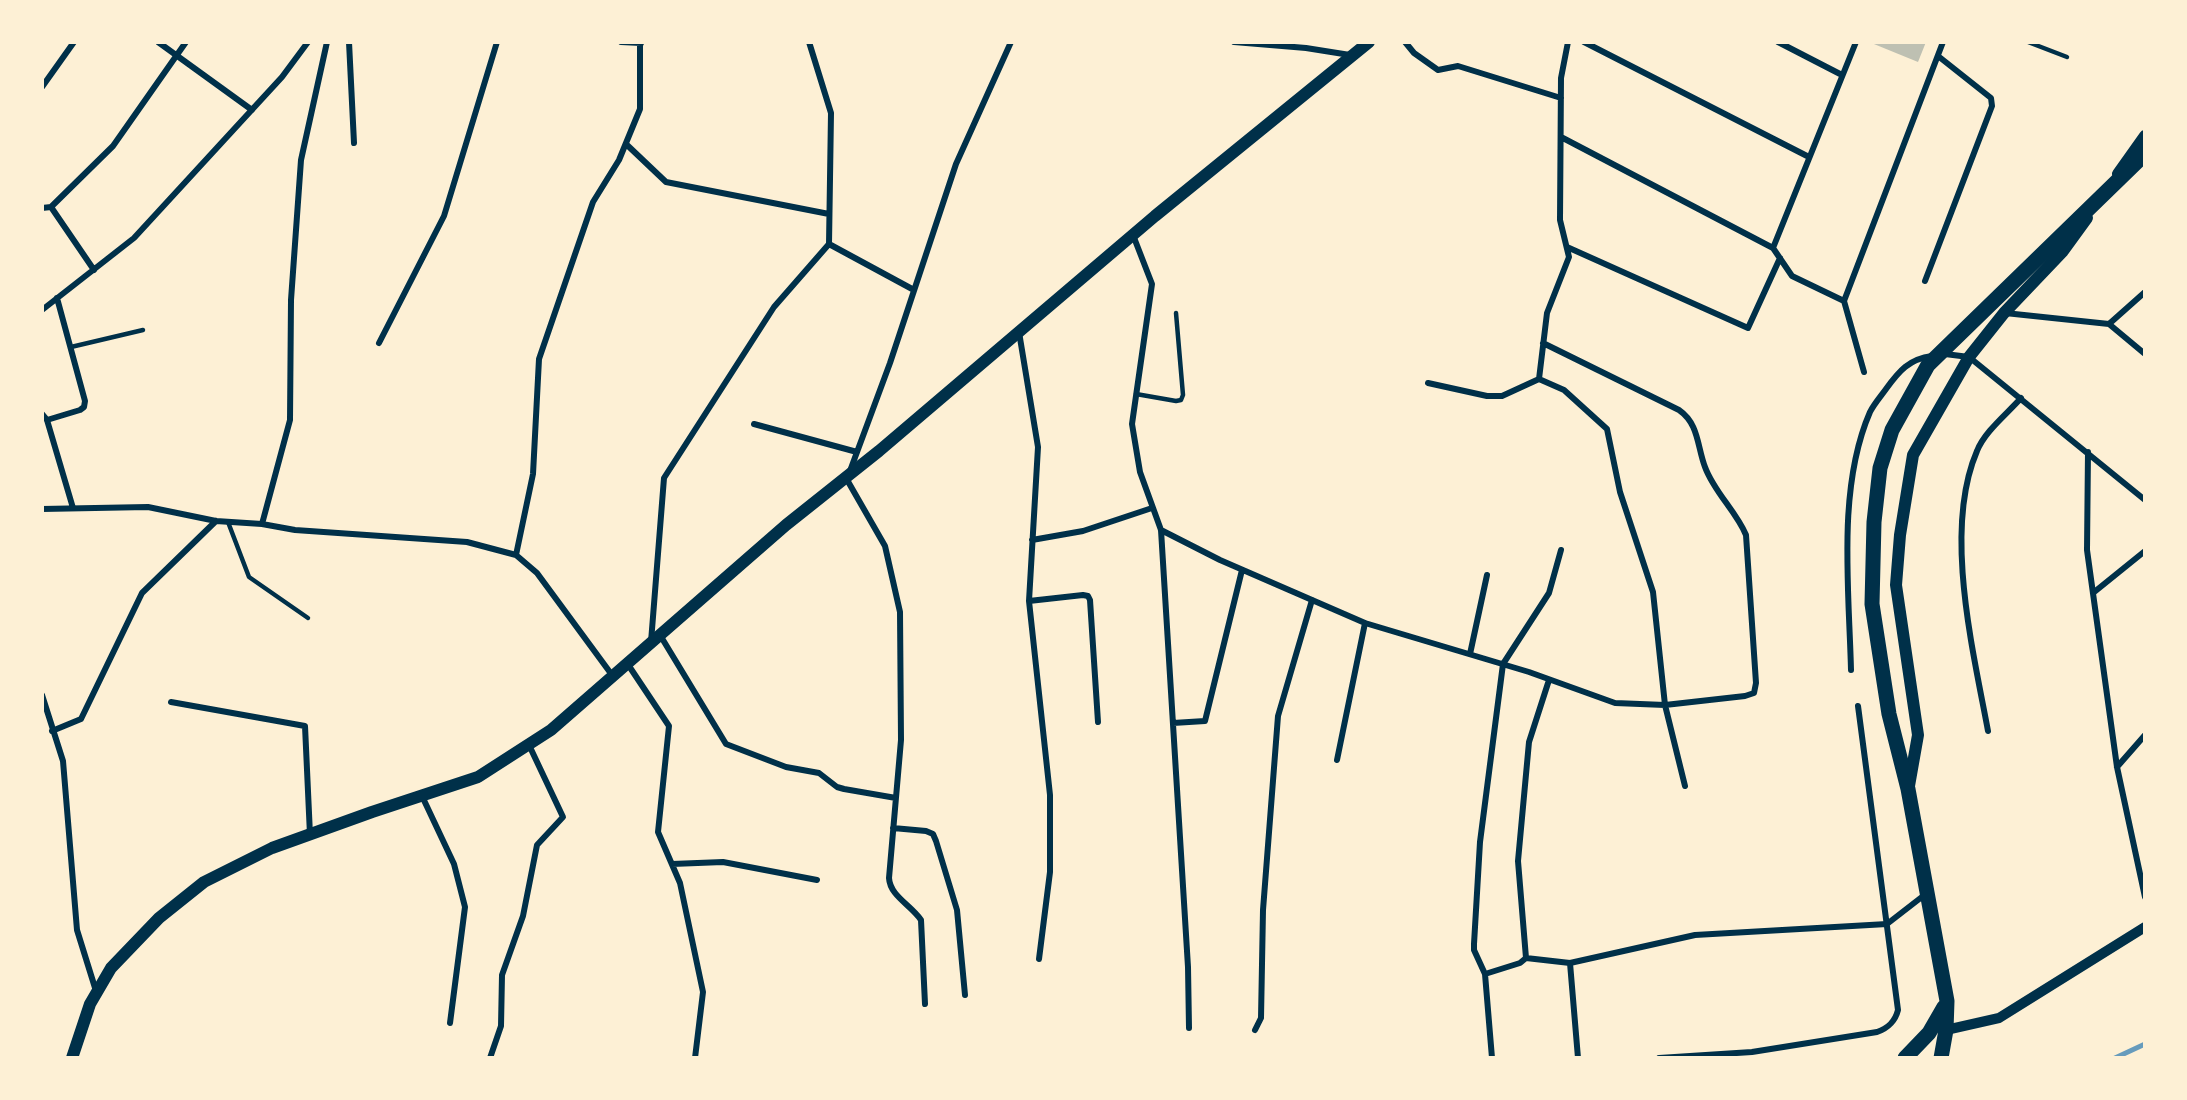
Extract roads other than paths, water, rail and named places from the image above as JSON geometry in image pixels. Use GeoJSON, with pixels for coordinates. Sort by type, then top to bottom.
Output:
{"type":"FeatureCollection","features":[{"type":"Feature","properties":{"kind":"main road"},"geometry":{"type":"LineString","coordinates":[[72,1058],[90,1004],[111,968],[159,918],[204,882],[272,848],[478,777],[551,730],[786,525],[847,477],[1133,236],[1369,42]]}},
{"type":"Feature","properties":{"kind":"main road"},"geometry":{"type":"LineString","coordinates":[[1908,789],[1918,735],[1896,585],[1900,536],[1913,455],[1969,357],[2004,313],[2063,251],[2145,136]]}},
{"type":"Feature","properties":{"kind":"main road"},"geometry":{"type":"LineString","coordinates":[[1941,1058],[1946,1030],[1947,1001],[1908,789],[1888,714],[1872,604],[1874,522],[1881,468],[1892,429],[1928,365],[2145,154]]}},
{"type":"Feature","properties":{"kind":"main road"},"geometry":{"type":"LineString","coordinates":[[1905,1058],[1929,1033],[1947,1001]]}},
{"type":"Feature","properties":{"kind":"street"},"geometry":{"type":"LineString","coordinates":[[42,87],[74,42]]}},
{"type":"Feature","properties":{"kind":"street"},"geometry":{"type":"LineString","coordinates":[[158,42],[252,110]]}},
{"type":"Feature","properties":{"kind":"street"},"geometry":{"type":"LineString","coordinates":[[42,207],[51,207],[113,146],[186,42]]}},
{"type":"Feature","properties":{"kind":"street"},"geometry":{"type":"LineString","coordinates":[[42,310],[134,238],[282,77],[308,42]]}},
{"type":"Feature","properties":{"kind":"street"},"geometry":{"type":"LineString","coordinates":[[262,524],[290,420],[291,300],[302,160],[327,42]]}},
{"type":"Feature","properties":{"kind":"street"},"geometry":{"type":"LineString","coordinates":[[349,42],[354,143]]}},
{"type":"Feature","properties":{"kind":"street"},"geometry":{"type":"LineString","coordinates":[[379,343],[447,209],[496,42]]}},
{"type":"Feature","properties":{"kind":"street"},"geometry":{"type":"LineString","coordinates":[[516,555],[534,465],[539,359],[593,202],[619,160],[640,109],[641,43],[621,42]]}},
{"type":"Feature","properties":{"kind":"street"},"geometry":{"type":"LineString","coordinates":[[809,42],[831,113],[829,244],[774,307],[664,478],[655,638],[726,744],[786,767],[819,773],[837,787],[896,798]]}},
{"type":"Feature","properties":{"kind":"street"},"geometry":{"type":"LineString","coordinates":[[925,1004],[921,920],[889,885],[901,740],[900,612],[885,546],[847,477],[956,164],[1011,42]]}},
{"type":"Feature","properties":{"kind":"street"},"geometry":{"type":"LineString","coordinates":[[1234,42],[1306,48],[1351,56]]}},
{"type":"Feature","properties":{"kind":"street"},"geometry":{"type":"LineString","coordinates":[[1405,42],[1414,53],[1438,70],[1458,66],[1561,98]]}},
{"type":"Feature","properties":{"kind":"street"},"geometry":{"type":"LineString","coordinates":[[1539,379],[1547,313],[1569,257],[1560,220],[1561,78],[1568,42]]}},
{"type":"Feature","properties":{"kind":"street"},"geometry":{"type":"LineString","coordinates":[[1584,42],[1809,157]]}},
{"type":"Feature","properties":{"kind":"street"},"geometry":{"type":"LineString","coordinates":[[1778,42],[1842,75]]}},
{"type":"Feature","properties":{"kind":"street"},"geometry":{"type":"LineString","coordinates":[[1773,248],[1856,42]]}},
{"type":"Feature","properties":{"kind":"street"},"geometry":{"type":"LineString","coordinates":[[1864,372],[1844,301],[1943,42]]}},
{"type":"Feature","properties":{"kind":"street"},"geometry":{"type":"LineString","coordinates":[[1925,281],[1992,106],[1991,98],[1938,56]]}},
{"type":"Feature","properties":{"kind":"street"},"geometry":{"type":"LineString","coordinates":[[1561,137],[1773,248],[1792,276],[1844,301]]}},
{"type":"Feature","properties":{"kind":"street"},"geometry":{"type":"LineString","coordinates":[[626,144],[666,182],[829,214]]}},
{"type":"Feature","properties":{"kind":"street"},"geometry":{"type":"LineString","coordinates":[[51,207],[94,270]]}},
{"type":"Feature","properties":{"kind":"street"},"geometry":{"type":"LineString","coordinates":[[1133,236],[1152,284],[1132,424],[1140,472],[1161,530],[1188,967],[1189,1028]]}},
{"type":"Feature","properties":{"kind":"street"},"geometry":{"type":"LineString","coordinates":[[829,244],[914,290]]}},
{"type":"Feature","properties":{"kind":"street"},"geometry":{"type":"LineString","coordinates":[[1567,247],[1748,328],[1780,258]]}},
{"type":"Feature","properties":{"kind":"street"},"geometry":{"type":"LineString","coordinates":[[2109,324],[2145,292]]}},
{"type":"Feature","properties":{"kind":"street"},"geometry":{"type":"LineString","coordinates":[[47,420],[80,410],[84,407],[85,400],[57,298]]}},
{"type":"Feature","properties":{"kind":"street"},"geometry":{"type":"LineString","coordinates":[[2004,313],[2109,324],[2145,354]]}},
{"type":"Feature","properties":{"kind":"street"},"geometry":{"type":"LineString","coordinates":[[1019,332],[1038,447],[1029,601],[1050,795],[1050,872],[1039,959]]}},
{"type":"Feature","properties":{"kind":"street"},"geometry":{"type":"LineString","coordinates":[[1161,530],[1242,570],[1365,623],[1503,664],[1615,703],[1665,705],[1754,693],[1756,683],[1746,535],[1741,523],[1710,478],[1689,417],[1543,343]]}},
{"type":"Feature","properties":{"kind":"street"},"geometry":{"type":"LineString","coordinates":[[1851,670],[1848,515],[1857,451],[1871,410],[1900,369],[1910,362],[1922,357],[1950,353],[1969,357],[2145,500]]}},
{"type":"Feature","properties":{"kind":"street"},"geometry":{"type":"LineString","coordinates":[[1428,383],[1487,396],[1502,396],[1539,379],[1564,390],[1608,429],[1620,492],[1653,592],[1665,705],[1685,786]]}},
{"type":"Feature","properties":{"kind":"street"},"geometry":{"type":"LineString","coordinates":[[1988,731],[1966,604],[1962,513],[1977,450],[2021,398]]}},
{"type":"Feature","properties":{"kind":"street"},"geometry":{"type":"LineString","coordinates":[[42,414],[47,420],[73,508]]}},
{"type":"Feature","properties":{"kind":"street"},"geometry":{"type":"LineString","coordinates":[[754,424],[857,453]]}},
{"type":"Feature","properties":{"kind":"street"},"geometry":{"type":"LineString","coordinates":[[2088,453],[2086,538],[2093,593],[2118,767],[2145,897]]}},
{"type":"Feature","properties":{"kind":"street"},"geometry":{"type":"LineString","coordinates":[[42,509],[148,507],[216,521],[262,524],[295,530],[467,542],[516,555],[537,573],[612,675]]}},
{"type":"Feature","properties":{"kind":"street"},"geometry":{"type":"LineString","coordinates":[[1032,540],[1083,531],[1152,508]]}},
{"type":"Feature","properties":{"kind":"street"},"geometry":{"type":"LineString","coordinates":[[52,731],[81,719],[142,593],[216,521]]}},
{"type":"Feature","properties":{"kind":"street"},"geometry":{"type":"LineString","coordinates":[[1492,1058],[1485,974],[1474,950],[1480,842],[1503,664],[1549,593],[1561,550]]}},
{"type":"Feature","properties":{"kind":"street"},"geometry":{"type":"LineString","coordinates":[[2093,593],[2145,551]]}},
{"type":"Feature","properties":{"kind":"street"},"geometry":{"type":"LineString","coordinates":[[1173,723],[1205,721],[1242,570]]}},
{"type":"Feature","properties":{"kind":"street"},"geometry":{"type":"LineString","coordinates":[[1470,654],[1487,575]]}},
{"type":"Feature","properties":{"kind":"street"},"geometry":{"type":"LineString","coordinates":[[1029,601],[1088,596],[1098,722]]}},
{"type":"Feature","properties":{"kind":"street"},"geometry":{"type":"LineString","coordinates":[[1255,1030],[1261,1018],[1263,910],[1278,716],[1312,600]]}},
{"type":"Feature","properties":{"kind":"street"},"geometry":{"type":"LineString","coordinates":[[1337,760],[1365,623]]}},
{"type":"Feature","properties":{"kind":"street"},"geometry":{"type":"LineString","coordinates":[[627,663],[669,726],[658,832],[680,883],[703,992],[695,1058]]}},
{"type":"Feature","properties":{"kind":"street"},"geometry":{"type":"LineString","coordinates":[[1526,958],[1518,861],[1529,742],[1549,680]]}},
{"type":"Feature","properties":{"kind":"street"},"geometry":{"type":"LineString","coordinates":[[42,695],[63,760],[78,930],[96,993]]}},
{"type":"Feature","properties":{"kind":"street"},"geometry":{"type":"LineString","coordinates":[[171,702],[305,726],[309,835]]}},
{"type":"Feature","properties":{"kind":"street"},"geometry":{"type":"LineString","coordinates":[[1659,1058],[1752,1052],[1884,1029],[1892,1024],[1898,1010],[1858,706]]}},
{"type":"Feature","properties":{"kind":"street"},"geometry":{"type":"LineString","coordinates":[[2118,767],[2145,735]]}},
{"type":"Feature","properties":{"kind":"street"},"geometry":{"type":"LineString","coordinates":[[490,1058],[501,1026],[502,975],[523,916],[537,845],[563,817],[529,744]]}},
{"type":"Feature","properties":{"kind":"street"},"geometry":{"type":"LineString","coordinates":[[422,796],[454,864],[465,908],[450,1023]]}},
{"type":"Feature","properties":{"kind":"street"},"geometry":{"type":"LineString","coordinates":[[893,828],[926,831],[933,834],[957,910],[965,995]]}},
{"type":"Feature","properties":{"kind":"street"},"geometry":{"type":"LineString","coordinates":[[672,864],[723,862],[817,880]]}},
{"type":"Feature","properties":{"kind":"street"},"geometry":{"type":"LineString","coordinates":[[1485,974],[1520,963],[1526,958],[1570,963],[1695,935],[1887,924],[1927,893]]}},
{"type":"Feature","properties":{"kind":"street"},"geometry":{"type":"LineString","coordinates":[[1946,1030],[1999,1018],[2145,927]]}},
{"type":"Feature","properties":{"kind":"street"},"geometry":{"type":"LineString","coordinates":[[1570,963],[1578,1058]]}},
{"type":"Feature","properties":{"kind":"lane"},"geometry":{"type":"LineString","coordinates":[[2028,42],[2067,57]]}},
{"type":"Feature","properties":{"kind":"lane"},"geometry":{"type":"LineString","coordinates":[[1136,394],[1176,401],[1181,400],[1183,396],[1176,313]]}},
{"type":"Feature","properties":{"kind":"lane"},"geometry":{"type":"LineString","coordinates":[[70,347],[143,330]]}},
{"type":"Feature","properties":{"kind":"lane"},"geometry":{"type":"LineString","coordinates":[[228,522],[249,577],[308,618]]}},
{"type":"Feature","properties":{"kind":"waterway"},"geometry":{"type":"LineString","coordinates":[[2115,1058],[2145,1044]]}}]}
